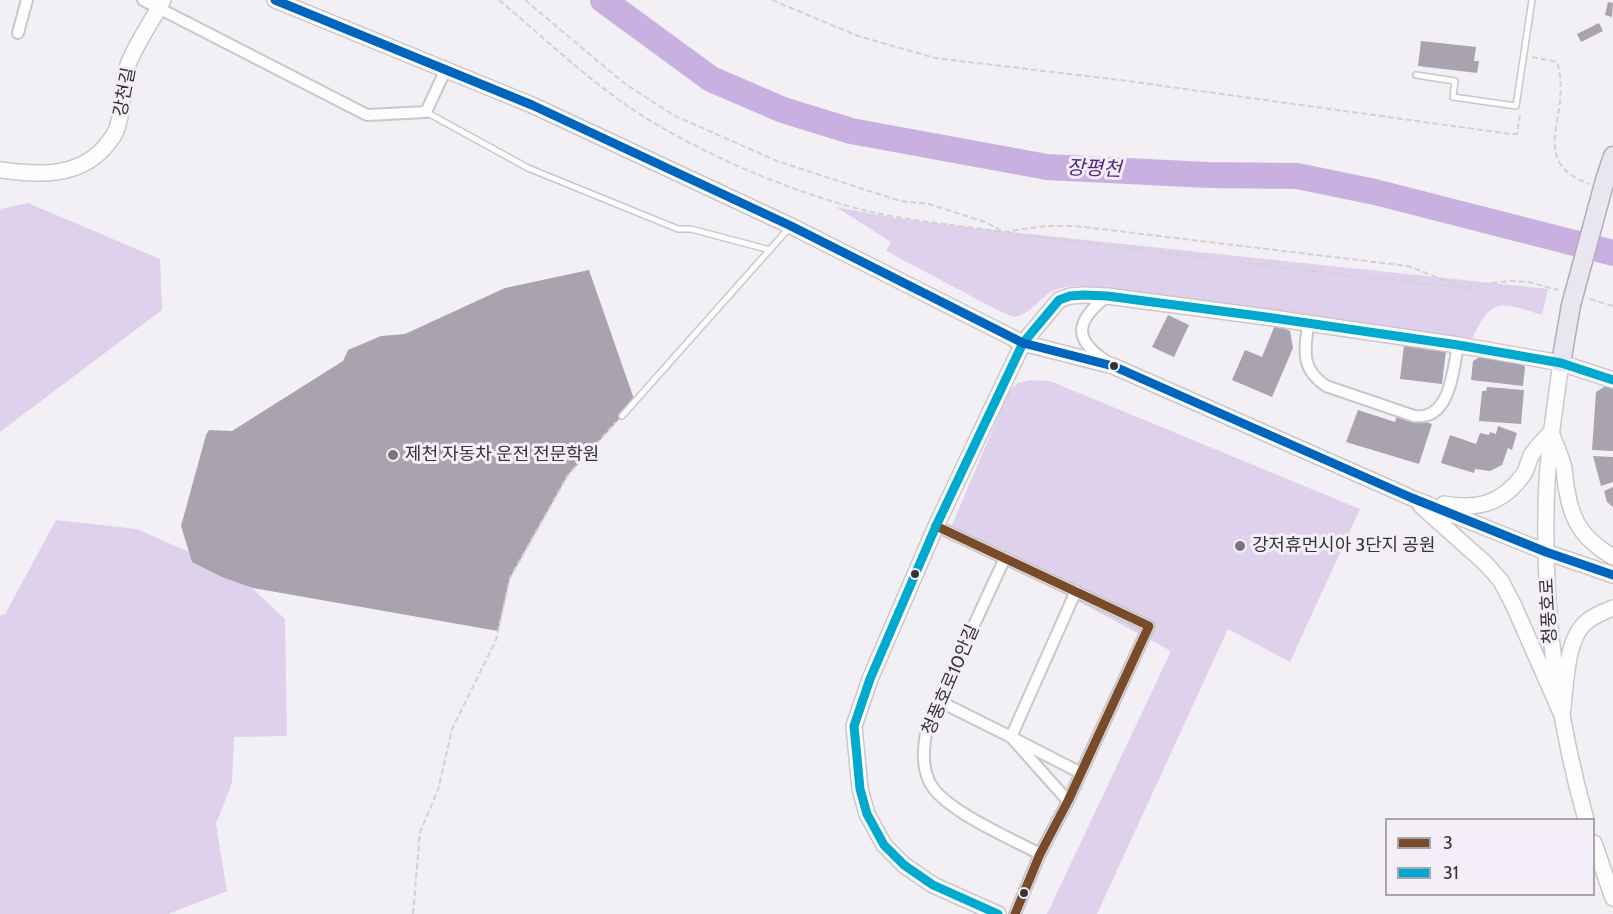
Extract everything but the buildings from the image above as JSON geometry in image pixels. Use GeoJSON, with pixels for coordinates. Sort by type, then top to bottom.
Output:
{"type":"FeatureCollection","features":[{"type":"Feature","properties":{"kind":"main road"},"geometry":{"type":"LineString","coordinates":[[1599,183],[1613,156]]}},
{"type":"Feature","properties":{"kind":"main road","name":"청풍호로"},"geometry":{"type":"LineString","coordinates":[[1561,363],[1570,297],[1599,183]]}},
{"type":"Feature","properties":{"kind":"street"},"geometry":{"type":"LineString","coordinates":[[18,33],[27,0]]}},
{"type":"Feature","properties":{"kind":"street"},"geometry":{"type":"LineString","coordinates":[[143,0],[161,4],[367,116],[426,112],[445,71]]}},
{"type":"Feature","properties":{"kind":"street"},"geometry":{"type":"LineString","coordinates":[[275,0],[532,105],[791,226],[1023,343],[1113,366],[1412,498],[1546,552],[1613,575]]}},
{"type":"Feature","properties":{"kind":"street","name":"강천길"},"geometry":{"type":"LineString","coordinates":[[0,170],[29,174],[53,173],[76,168],[96,158],[118,128],[128,64],[161,4]]}},
{"type":"Feature","properties":{"kind":"street"},"geometry":{"type":"LineString","coordinates":[[998,914],[933,885],[904,865],[884,844],[867,814],[860,789],[854,726],[870,679],[936,526],[1023,343],[1059,300],[1070,296],[1107,296],[1308,323],[1561,363],[1613,380]]}},
{"type":"Feature","properties":{"kind":"street"},"geometry":{"type":"LineString","coordinates":[[1107,296],[1087,314],[1081,333],[1084,343],[1092,352],[1113,366]]}},
{"type":"Feature","properties":{"kind":"street"},"geometry":{"type":"LineString","coordinates":[[1308,323],[1307,367],[1316,379],[1326,386],[1414,416],[1428,416],[1440,408],[1450,385],[1458,345]]}},
{"type":"Feature","properties":{"kind":"street","name":"청풍호로"},"geometry":{"type":"LineString","coordinates":[[1561,363],[1551,432],[1546,510],[1551,650],[1562,716],[1586,818]]}},
{"type":"Feature","properties":{"kind":"street"},"geometry":{"type":"LineString","coordinates":[[1412,498],[1464,508],[1480,506],[1497,500],[1510,490],[1524,474],[1531,455],[1551,432]]}},
{"type":"Feature","properties":{"kind":"street"},"geometry":{"type":"LineString","coordinates":[[1551,432],[1563,467],[1567,493],[1582,534],[1613,557]]}},
{"type":"Feature","properties":{"kind":"street"},"geometry":{"type":"LineString","coordinates":[[1412,498],[1485,563],[1501,581],[1562,716]]}},
{"type":"Feature","properties":{"kind":"street"},"geometry":{"type":"LineString","coordinates":[[936,526],[1149,626],[1079,772],[1068,801],[1040,854],[1015,914]]}},
{"type":"Feature","properties":{"kind":"street","name":"청풍호로10안길"},"geometry":{"type":"LineString","coordinates":[[1005,558],[927,726],[923,748],[924,765],[935,792],[949,805],[1040,854]]}},
{"type":"Feature","properties":{"kind":"street"},"geometry":{"type":"LineString","coordinates":[[1011,737],[1076,591]]}},
{"type":"Feature","properties":{"kind":"street"},"geometry":{"type":"LineString","coordinates":[[1562,716],[1572,644],[1584,624],[1599,613],[1613,608]]}},
{"type":"Feature","properties":{"kind":"street"},"geometry":{"type":"LineString","coordinates":[[939,701],[1079,772]]}},
{"type":"Feature","properties":{"kind":"street"},"geometry":{"type":"LineString","coordinates":[[1011,737],[1068,801]]}},
{"type":"Feature","properties":{"kind":"street"},"geometry":{"type":"LineString","coordinates":[[1595,848],[1613,898]]}},
{"type":"Feature","properties":{"kind":"lane"},"geometry":{"type":"LineString","coordinates":[[1416,75],[1455,81],[1453,97],[1516,106],[1532,0]]}},
{"type":"Feature","properties":{"kind":"lane"},"geometry":{"type":"LineString","coordinates":[[426,112],[528,168],[678,229],[691,229],[770,250]]}},
{"type":"Feature","properties":{"kind":"lane"},"geometry":{"type":"LineString","coordinates":[[622,416],[791,226]]}},
{"type":"Feature","properties":{"kind":"path"},"geometry":{"type":"LineString","coordinates":[[499,0],[613,96],[656,124],[723,160],[807,192],[867,211],[1004,232],[1478,290]]}},
{"type":"Feature","properties":{"kind":"path"},"geometry":{"type":"LineString","coordinates":[[525,0],[624,83],[673,115],[777,161],[900,201],[929,204],[985,222],[1004,232],[1044,226],[1076,226],[1396,264],[1408,266],[1462,287],[1529,282],[1570,297],[1613,306]]}},
{"type":"Feature","properties":{"kind":"path"},"geometry":{"type":"LineString","coordinates":[[772,0],[858,36],[935,58],[1120,80],[1511,134],[1517,134],[1521,106]]}},
{"type":"Feature","properties":{"kind":"path"},"geometry":{"type":"LineString","coordinates":[[1533,50],[1531,57],[1557,62],[1561,75],[1560,101],[1553,142],[1559,162],[1572,175],[1599,183]]}},
{"type":"Feature","properties":{"kind":"path"},"geometry":{"type":"LineString","coordinates":[[413,914],[420,832],[438,790],[452,729],[496,640],[510,578],[568,475],[622,416]]}},
{"type":"Feature","properties":{"kind":"shaded area"},"geometry":{"type":"Polygon","coordinates":[[[28,203],[160,259],[162,310],[0,432],[0,209],[28,203]]]}},
{"type":"Feature","properties":{"kind":"shaded area"},"geometry":{"type":"Polygon","coordinates":[[[836,207],[895,218],[973,228],[1548,289],[1542,315],[1516,307],[1499,306],[1485,315],[1472,339],[1310,315],[1076,286],[1064,287],[1047,294],[1030,310],[1014,317],[886,251],[891,242],[836,207]]]}},
{"type":"Feature","properties":{"kind":"shaded area"},"geometry":{"type":"Polygon","coordinates":[[[1030,380],[1050,381],[1360,509],[1290,662],[1228,629],[1097,914],[1047,914],[1171,651],[949,532],[1009,391],[1018,383],[1030,380]]]}},
{"type":"Feature","properties":{"kind":"shaded area"},"geometry":{"type":"Polygon","coordinates":[[[56,520],[137,529],[236,573],[285,619],[287,736],[234,737],[232,783],[216,824],[227,891],[168,914],[0,914],[0,616],[5,614],[56,520]]]}},
{"type":"Feature","properties":{"kind":"waterway","name":"장평천"},"geometry":{"type":"LineString","coordinates":[[603,0],[711,79],[783,110],[851,131],[1047,167],[1208,175],[1297,176],[1375,192],[1613,253]]}},
{"type":"Feature","properties":{"kind":"transit line"},"geometry":{"type":"LineString","coordinates":[[275,0],[532,105],[791,226],[1023,343],[1113,366],[1412,498],[1546,552],[1613,575]]}},
{"type":"Feature","properties":{"kind":"transit line","name":"31"},"geometry":{"type":"LineString","coordinates":[[998,914],[933,885],[904,865],[884,845],[867,814],[860,789],[854,726],[870,679],[936,526],[1023,343],[1059,300],[1070,296],[1107,296],[1266,317],[1458,345],[1561,363],[1613,380]]}},
{"type":"Feature","properties":{"kind":"transit line","name":"3"},"geometry":{"type":"LineString","coordinates":[[936,526],[1149,626],[1068,801],[1040,854],[1015,914]]}},
{"type":"Feature","properties":{"kind":"place","name":"제천 자동차 운전 전문학원"},"geometry":{"type":"Point","coordinates":[393,455]}},
{"type":"Feature","properties":{"kind":"place","name":"강저휴먼시아 3단지 공원"},"geometry":{"type":"Point","coordinates":[1240,546]}}]}
